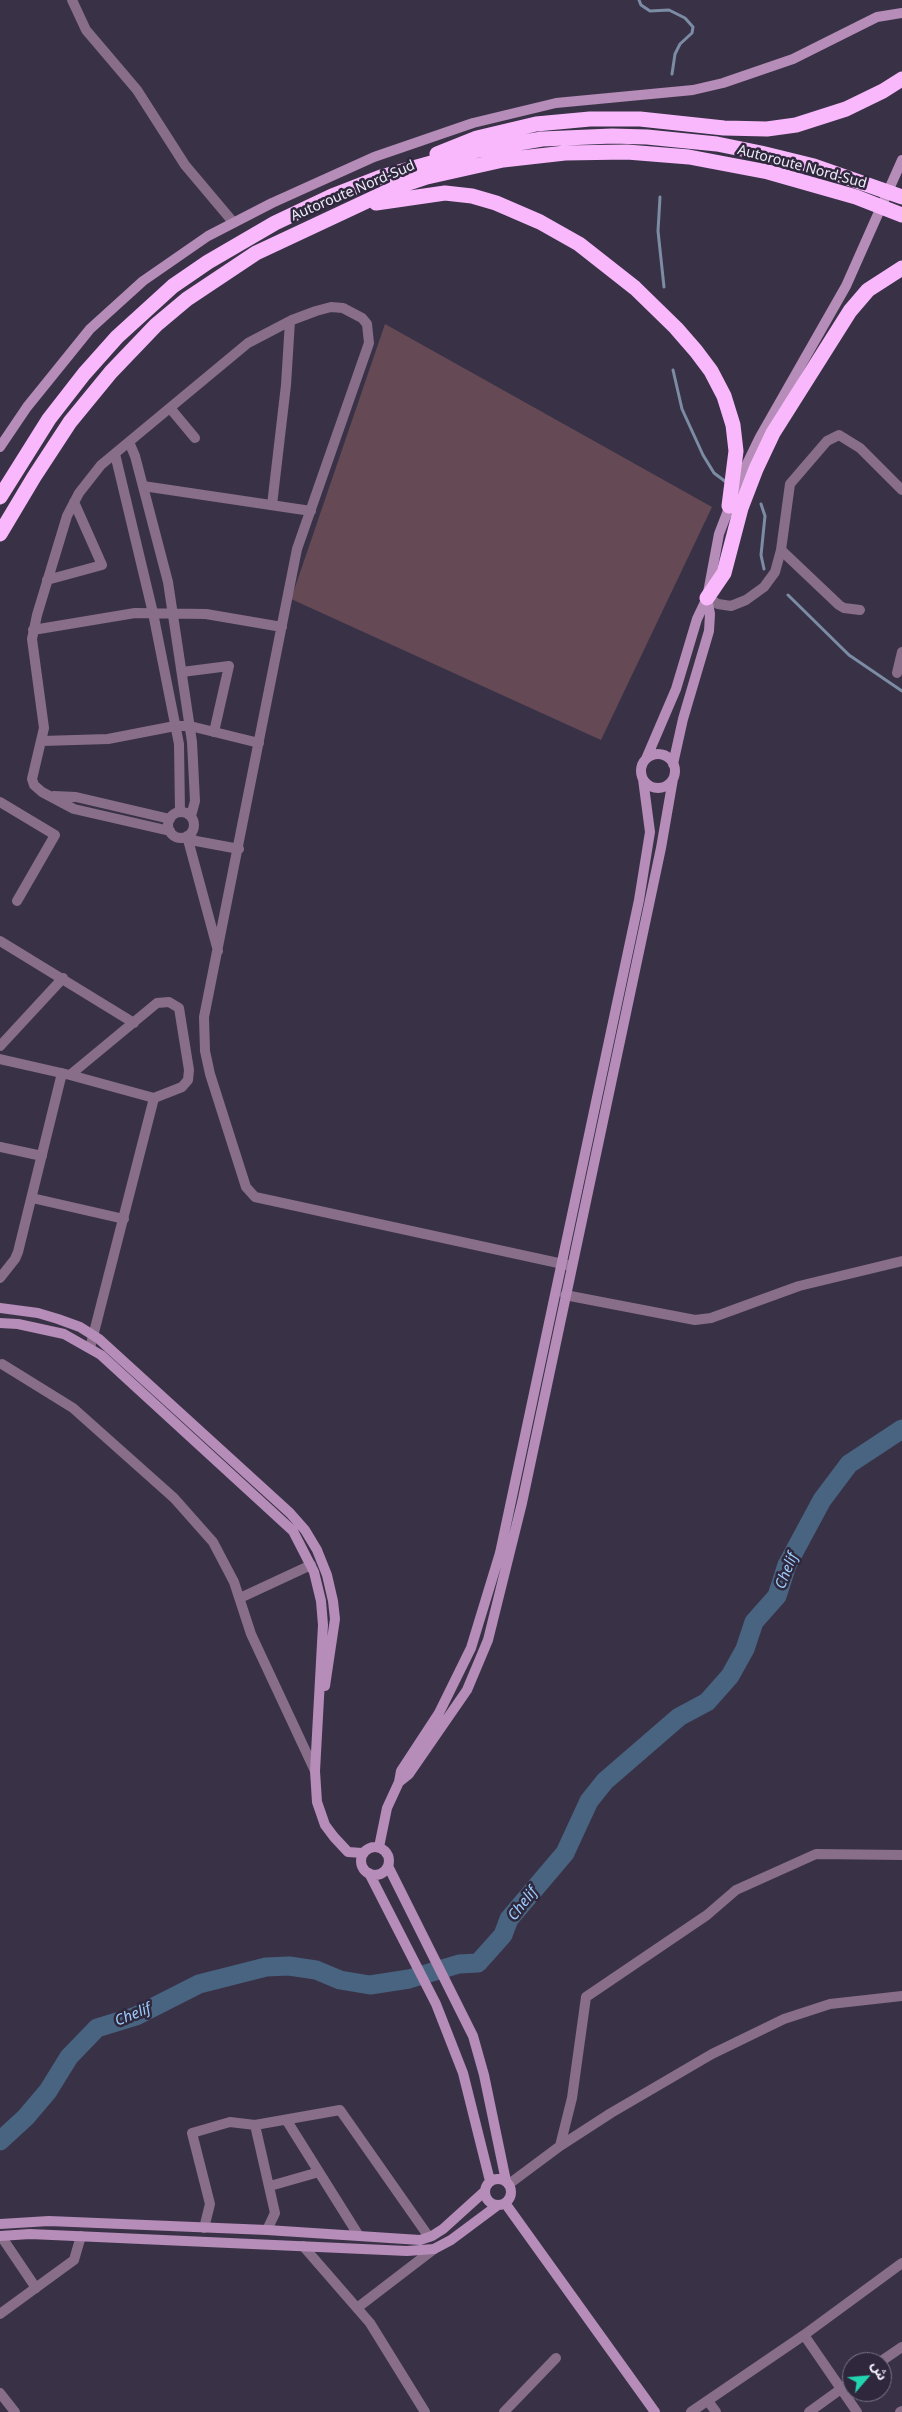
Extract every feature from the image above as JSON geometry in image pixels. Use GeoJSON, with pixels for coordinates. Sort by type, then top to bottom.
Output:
{"type":"FeatureCollection","features":[{"type":"Feature","properties":{"kind":"highway"},"geometry":{"type":"LineString","coordinates":[[410,169],[460,144],[536,124],[590,119],[640,119],[724,128],[767,129],[796,125],[846,109],[883,91],[902,78]]}},
{"type":"Feature","properties":{"kind":"highway","name":"Autoroute Nord-Sud"},"geometry":{"type":"LineString","coordinates":[[0,497],[49,419],[84,374],[117,337],[173,286],[208,262],[275,223],[332,196],[381,177],[478,150],[542,139],[603,136],[647,137],[717,144],[761,153],[823,169],[902,197]]}},
{"type":"Feature","properties":{"kind":"highway","name":"Autoroute Nord-Sud"},"geometry":{"type":"LineString","coordinates":[[0,534],[70,422],[111,372],[156,325],[187,299],[256,253],[396,187],[427,177],[503,160],[565,153],[620,152],[690,157],[768,172],[856,197],[902,215]]}},
{"type":"Feature","properties":{"kind":"highway"},"geometry":{"type":"LineString","coordinates":[[351,207],[429,194],[445,193],[472,196],[496,202],[540,222],[579,244],[609,266],[676,328],[711,371],[724,396],[733,425],[736,451],[729,506]]}},
{"type":"Feature","properties":{"kind":"highway"},"geometry":{"type":"LineString","coordinates":[[706,598],[724,573],[741,508],[756,469],[773,433],[850,311],[868,290],[902,268]]}},
{"type":"Feature","properties":{"kind":"main road"},"geometry":{"type":"LineString","coordinates":[[0,447],[27,407],[90,329],[143,281],[208,236],[233,222],[366,160],[472,123],[556,103],[693,90],[723,83],[760,72],[793,59],[878,17],[902,14]]}},
{"type":"Feature","properties":{"kind":"main road"},"geometry":{"type":"LineString","coordinates":[[399,1782],[409,1774],[467,1690],[488,1640],[520,1513],[565,1295],[567,1265],[647,855],[649,817],[641,768],[676,689],[697,619],[706,598],[714,551],[729,506],[760,437],[836,306],[902,160]]}},
{"type":"Feature","properties":{"kind":"main road"},"geometry":{"type":"LineString","coordinates":[[379,1847],[387,1808],[399,1782],[401,1771],[439,1713],[454,1684],[485,1607],[500,1553],[661,848],[673,779],[673,764],[683,719],[709,630],[710,614],[706,598]]}},
{"type":"Feature","properties":{"kind":"main road"},"geometry":{"type":"LineString","coordinates":[[646,759],[656,754],[661,755],[673,764]]}},
{"type":"Feature","properties":{"kind":"main road"},"geometry":{"type":"LineString","coordinates":[[643,779],[650,786],[660,788],[673,779]]}},
{"type":"Feature","properties":{"kind":"main road"},"geometry":{"type":"LineString","coordinates":[[0,1308],[38,1313],[80,1327],[94,1336],[130,1365],[290,1513],[305,1530],[317,1550],[327,1575],[335,1620],[315,1771]]}},
{"type":"Feature","properties":{"kind":"main road"},"geometry":{"type":"LineString","coordinates":[[0,1323],[18,1324],[64,1334],[101,1355],[293,1531],[311,1565],[321,1601],[323,1625],[315,1771],[317,1802],[325,1825],[348,1852],[362,1853]]}},
{"type":"Feature","properties":{"kind":"main road"},"geometry":{"type":"LineString","coordinates":[[0,2224],[49,2221],[267,2230],[420,2240],[443,2229],[485,2191],[490,2181],[463,2073],[436,2004],[369,1873],[360,1862],[362,1853],[369,1847],[379,1847],[388,1856],[388,1866],[473,2036],[486,2084],[511,2196],[451,2240],[434,2249],[407,2251],[81,2236],[1,2236]]}},
{"type":"Feature","properties":{"kind":"main road"},"geometry":{"type":"LineString","coordinates":[[369,1873],[382,1873],[388,1866]]}},
{"type":"Feature","properties":{"kind":"main road"},"geometry":{"type":"LineString","coordinates":[[490,2181],[497,2179],[507,2183]]}},
{"type":"Feature","properties":{"kind":"main road"},"geometry":{"type":"LineString","coordinates":[[485,2191],[489,2202],[501,2204],[655,2412]]}},
{"type":"Feature","properties":{"kind":"street"},"geometry":{"type":"LineString","coordinates":[[72,0],[86,30],[137,90],[185,165],[233,222]]}},
{"type":"Feature","properties":{"kind":"street"},"geometry":{"type":"LineString","coordinates":[[239,848],[196,841],[187,836],[177,837],[170,831],[74,809],[37,789],[32,778],[44,728],[33,652],[33,630],[67,516],[91,476],[248,342],[290,321],[323,309],[343,308],[362,318],[369,333],[366,351],[297,549],[239,848],[204,1017],[205,1051],[246,1187],[255,1197],[567,1265]]}},
{"type":"Feature","properties":{"kind":"street"},"geometry":{"type":"LineString","coordinates":[[272,505],[286,386],[290,321]]}},
{"type":"Feature","properties":{"kind":"street"},"geometry":{"type":"LineString","coordinates":[[170,408],[195,438]]}},
{"type":"Feature","properties":{"kind":"street"},"geometry":{"type":"LineString","coordinates":[[706,598],[718,604],[731,606],[756,595],[775,572],[781,550],[790,484],[827,441],[839,435],[860,448],[902,490]]}},
{"type":"Feature","properties":{"kind":"street"},"geometry":{"type":"LineString","coordinates":[[129,442],[135,456],[168,582],[190,726],[195,802],[191,816],[194,828],[187,836]]}},
{"type":"Feature","properties":{"kind":"street"},"geometry":{"type":"LineString","coordinates":[[115,454],[153,613],[179,744],[180,812]]}},
{"type":"Feature","properties":{"kind":"street"},"geometry":{"type":"LineString","coordinates":[[143,486],[310,511]]}},
{"type":"Feature","properties":{"kind":"street"},"geometry":{"type":"LineString","coordinates":[[47,580],[102,565],[74,502]]}},
{"type":"Feature","properties":{"kind":"street"},"geometry":{"type":"LineString","coordinates":[[781,550],[838,605],[844,608],[860,610]]}},
{"type":"Feature","properties":{"kind":"street"},"geometry":{"type":"LineString","coordinates":[[33,630],[135,613],[206,614],[282,627]]}},
{"type":"Feature","properties":{"kind":"street"},"geometry":{"type":"LineString","coordinates":[[897,673],[902,652]]}},
{"type":"Feature","properties":{"kind":"street"},"geometry":{"type":"LineString","coordinates":[[182,672],[229,666],[214,732]]}},
{"type":"Feature","properties":{"kind":"street"},"geometry":{"type":"LineString","coordinates":[[42,741],[108,739],[175,726],[190,726],[259,743]]}},
{"type":"Feature","properties":{"kind":"street"},"geometry":{"type":"LineString","coordinates":[[53,796],[76,796],[170,819],[180,812]]}},
{"type":"Feature","properties":{"kind":"street"},"geometry":{"type":"LineString","coordinates":[[0,802],[55,835],[17,901]]}},
{"type":"Feature","properties":{"kind":"street"},"geometry":{"type":"LineString","coordinates":[[180,812],[191,816]]}},
{"type":"Feature","properties":{"kind":"street"},"geometry":{"type":"LineString","coordinates":[[170,819],[170,831]]}},
{"type":"Feature","properties":{"kind":"street"},"geometry":{"type":"LineString","coordinates":[[187,836],[218,953]]}},
{"type":"Feature","properties":{"kind":"street"},"geometry":{"type":"LineString","coordinates":[[0,941],[134,1023]]}},
{"type":"Feature","properties":{"kind":"street"},"geometry":{"type":"LineString","coordinates":[[0,1046],[63,978]]}},
{"type":"Feature","properties":{"kind":"street"},"geometry":{"type":"LineString","coordinates":[[0,1059],[66,1074],[154,1098],[182,1087],[188,1080],[189,1070],[179,1008],[169,1002],[158,1003],[66,1074],[42,1156],[16,1259],[0,1278]]}},
{"type":"Feature","properties":{"kind":"street"},"geometry":{"type":"LineString","coordinates":[[90,1348],[154,1098]]}},
{"type":"Feature","properties":{"kind":"street"},"geometry":{"type":"LineString","coordinates":[[0,1147],[42,1156]]}},
{"type":"Feature","properties":{"kind":"street"},"geometry":{"type":"LineString","coordinates":[[32,1198],[124,1219]]}},
{"type":"Feature","properties":{"kind":"street"},"geometry":{"type":"LineString","coordinates":[[565,1295],[695,1320],[711,1318],[799,1286],[902,1260]]}},
{"type":"Feature","properties":{"kind":"street"},"geometry":{"type":"LineString","coordinates":[[2,1364],[73,1408],[174,1498],[213,1542],[234,1582],[251,1634],[315,1771]]}},
{"type":"Feature","properties":{"kind":"street"},"geometry":{"type":"LineString","coordinates":[[240,1598],[311,1565]]}},
{"type":"Feature","properties":{"kind":"street"},"geometry":{"type":"LineString","coordinates":[[560,2146],[572,2098],[586,1996],[707,1915],[736,1890],[807,1858],[816,1854],[902,1855]]}},
{"type":"Feature","properties":{"kind":"street"},"geometry":{"type":"LineString","coordinates":[[507,2183],[611,2113],[712,2054],[784,2019],[830,2004],[902,1996]]}},
{"type":"Feature","properties":{"kind":"street"},"geometry":{"type":"LineString","coordinates":[[204,2228],[210,2204],[192,2133],[230,2122],[254,2125],[287,2121],[340,2110],[429,2237]]}},
{"type":"Feature","properties":{"kind":"street"},"geometry":{"type":"LineString","coordinates":[[287,2121],[359,2236]]}},
{"type":"Feature","properties":{"kind":"street"},"geometry":{"type":"LineString","coordinates":[[254,2125],[275,2213],[267,2230]]}},
{"type":"Feature","properties":{"kind":"street"},"geometry":{"type":"LineString","coordinates":[[270,2186],[319,2172]]}},
{"type":"Feature","properties":{"kind":"street"},"geometry":{"type":"LineString","coordinates":[[1,2236],[36,2288]]}},
{"type":"Feature","properties":{"kind":"street"},"geometry":{"type":"LineString","coordinates":[[0,2314],[74,2260],[81,2236]]}},
{"type":"Feature","properties":{"kind":"street"},"geometry":{"type":"LineString","coordinates":[[303,2246],[370,2323],[425,2412]]}},
{"type":"Feature","properties":{"kind":"street"},"geometry":{"type":"LineString","coordinates":[[357,2308],[434,2249]]}},
{"type":"Feature","properties":{"kind":"street"},"geometry":{"type":"LineString","coordinates":[[691,2412],[804,2335],[902,2263]]}},
{"type":"Feature","properties":{"kind":"street"},"geometry":{"type":"LineString","coordinates":[[804,2335],[857,2412]]}},
{"type":"Feature","properties":{"kind":"street"},"geometry":{"type":"LineString","coordinates":[[504,2412],[556,2358]]}},
{"type":"Feature","properties":{"kind":"street"},"geometry":{"type":"LineString","coordinates":[[809,2412],[841,2388]]}},
{"type":"Feature","properties":{"kind":"street"},"geometry":{"type":"LineString","coordinates":[[0,2392],[16,2412]]}},
{"type":"Feature","properties":{"kind":"street"},"geometry":{"type":"LineString","coordinates":[[708,2401],[716,2412]]}},
{"type":"Feature","properties":{"kind":"shaded area"},"geometry":{"type":"Polygon","coordinates":[[[385,324],[712,507],[601,740],[291,599],[385,324]]]}},
{"type":"Feature","properties":{"kind":"waterway"},"geometry":{"type":"LineString","coordinates":[[639,0],[641,5],[650,11],[669,10],[685,18],[693,27],[692,33],[680,44],[675,54],[672,74]]}},
{"type":"Feature","properties":{"kind":"waterway"},"geometry":{"type":"LineString","coordinates":[[660,197],[658,231],[664,287]]}},
{"type":"Feature","properties":{"kind":"waterway"},"geometry":{"type":"LineString","coordinates":[[673,370],[682,409],[703,455],[714,473],[726,482]]}},
{"type":"Feature","properties":{"kind":"waterway"},"geometry":{"type":"LineString","coordinates":[[761,504],[765,516],[761,555],[764,569]]}},
{"type":"Feature","properties":{"kind":"waterway"},"geometry":{"type":"LineString","coordinates":[[788,595],[849,655],[902,691]]}},
{"type":"Feature","properties":{"kind":"waterway","name":"Chelif"},"geometry":{"type":"LineString","coordinates":[[0,2141],[26,2117],[48,2091],[69,2057],[97,2028],[136,2016],[199,1984],[266,1967],[289,1966],[316,1970],[340,1980],[370,1985],[409,1979],[459,1964],[478,1963],[503,1935],[509,1919],[565,1853],[589,1801],[605,1781],[679,1717],[707,1702],[730,1676],[745,1649],[754,1622],[777,1596],[787,1565],[822,1500],[849,1464],[902,1429]]}}]}
